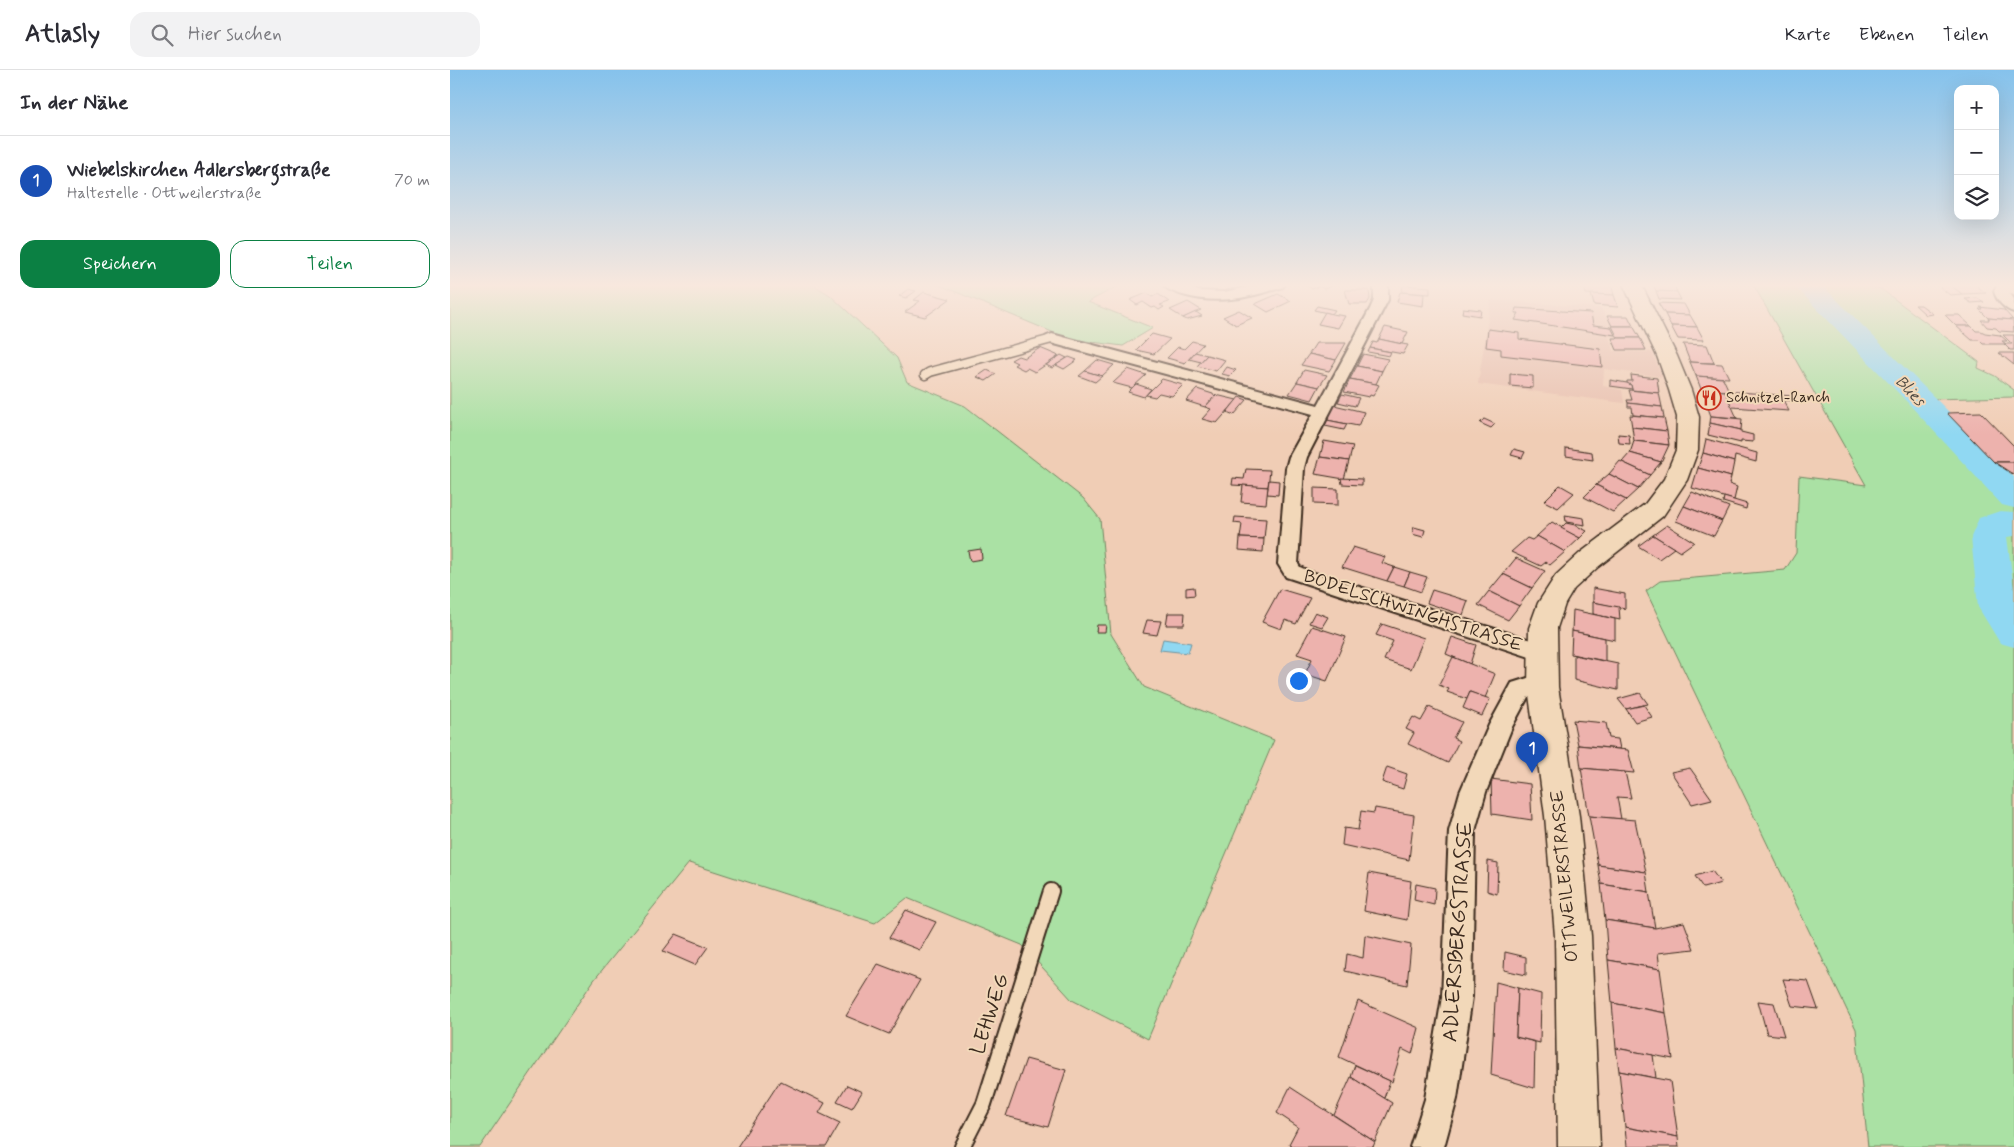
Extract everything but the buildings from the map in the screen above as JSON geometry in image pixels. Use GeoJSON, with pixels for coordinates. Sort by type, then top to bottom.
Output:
{"type":"FeatureCollection","features":[{"type":"Feature","properties":{"kind":"main road","name":"OTTWEILERSTRASSE"},"geometry":{"type":"LineString","coordinates":[[1579,1147],[1573,936],[1562,816],[1543,687],[1543,628],[1552,602],[1565,582],[1589,560],[1654,510],[1675,480],[1687,450],[1688,416],[1667,356],[1656,334]]}},
{"type":"Feature","properties":{"kind":"street","name":"BODELSCHWINGHSTRASSE"},"geometry":{"type":"LineString","coordinates":[[1363,334],[1298,456],[1295,468],[1288,564],[1293,572],[1542,652]]}},
{"type":"Feature","properties":{"kind":"street"},"geometry":{"type":"LineString","coordinates":[[1052,339],[1322,411]]}},
{"type":"Feature","properties":{"kind":"street","name":"ADLERSBERGSTRASSE"},"geometry":{"type":"LineString","coordinates":[[1427,1147],[1441,1099],[1456,996],[1462,831],[1473,792],[1501,725],[1520,690],[1531,686],[1543,687]]}},
{"type":"Feature","properties":{"kind":"lane"},"geometry":{"type":"LineString","coordinates":[[925,375],[930,372],[1052,339]]}},
{"type":"Feature","properties":{"kind":"lane","name":"LEHWEG"},"geometry":{"type":"LineString","coordinates":[[962,1147],[984,1104],[1051,891]]}},
{"type":"Feature","properties":{"kind":"shaded area"},"geometry":{"type":"Polygon","coordinates":[[[1486,334],[1615,334],[1617,337],[1609,337],[1614,351],[1652,352],[1662,377],[1604,369],[1603,386],[1622,390],[1624,403],[1478,384],[1486,334]]]}},
{"type":"Feature","properties":{"kind":"green space"},"geometry":{"type":"Polygon","coordinates":[[[450,334],[872,334],[897,358],[907,382],[965,406],[1083,498],[1100,519],[1111,634],[1144,687],[1274,740],[1148,1039],[1072,1000],[1022,945],[907,898],[875,923],[689,863],[594,980],[480,1147],[450,1147],[450,334]]]}},
{"type":"Feature","properties":{"kind":"green space"},"geometry":{"type":"Polygon","coordinates":[[[1058,334],[1143,334],[1123,346],[1069,339],[1058,334]]]}},
{"type":"Feature","properties":{"kind":"green space"},"geometry":{"type":"Polygon","coordinates":[[[1781,334],[1942,334],[1979,362],[1978,368],[1995,376],[2014,390],[2014,397],[1931,399],[2002,475],[2014,481],[2014,1147],[1868,1147],[1856,1029],[1646,591],[1660,581],[1785,570],[1796,553],[1799,476],[1866,485],[1781,334]]]}},
{"type":"Feature","properties":{"kind":"water"},"geometry":{"type":"Polygon","coordinates":[[[1163,639],[1191,643],[1188,653],[1160,650],[1163,639]]]}},
{"type":"Feature","properties":{"kind":"waterway","name":"Blies"},"geometry":{"type":"LineString","coordinates":[[1856,334],[2014,497]]}},
{"type":"Feature","properties":{"kind":"waterway","name":"Blies"},"geometry":{"type":"LineString","coordinates":[[2014,524],[2000,523],[1992,527],[1989,537],[1997,607],[2014,632]]}},
{"type":"Feature","properties":{"kind":"place","name":"Schnitzel-Ranch"},"geometry":{"type":"Point","coordinates":[1709,398]}},
{"type":"Feature","properties":{"kind":"place","name":"Wiebelskirchen Adlersbergstraße"},"geometry":{"type":"Point","coordinates":[1532,773]}}]}
